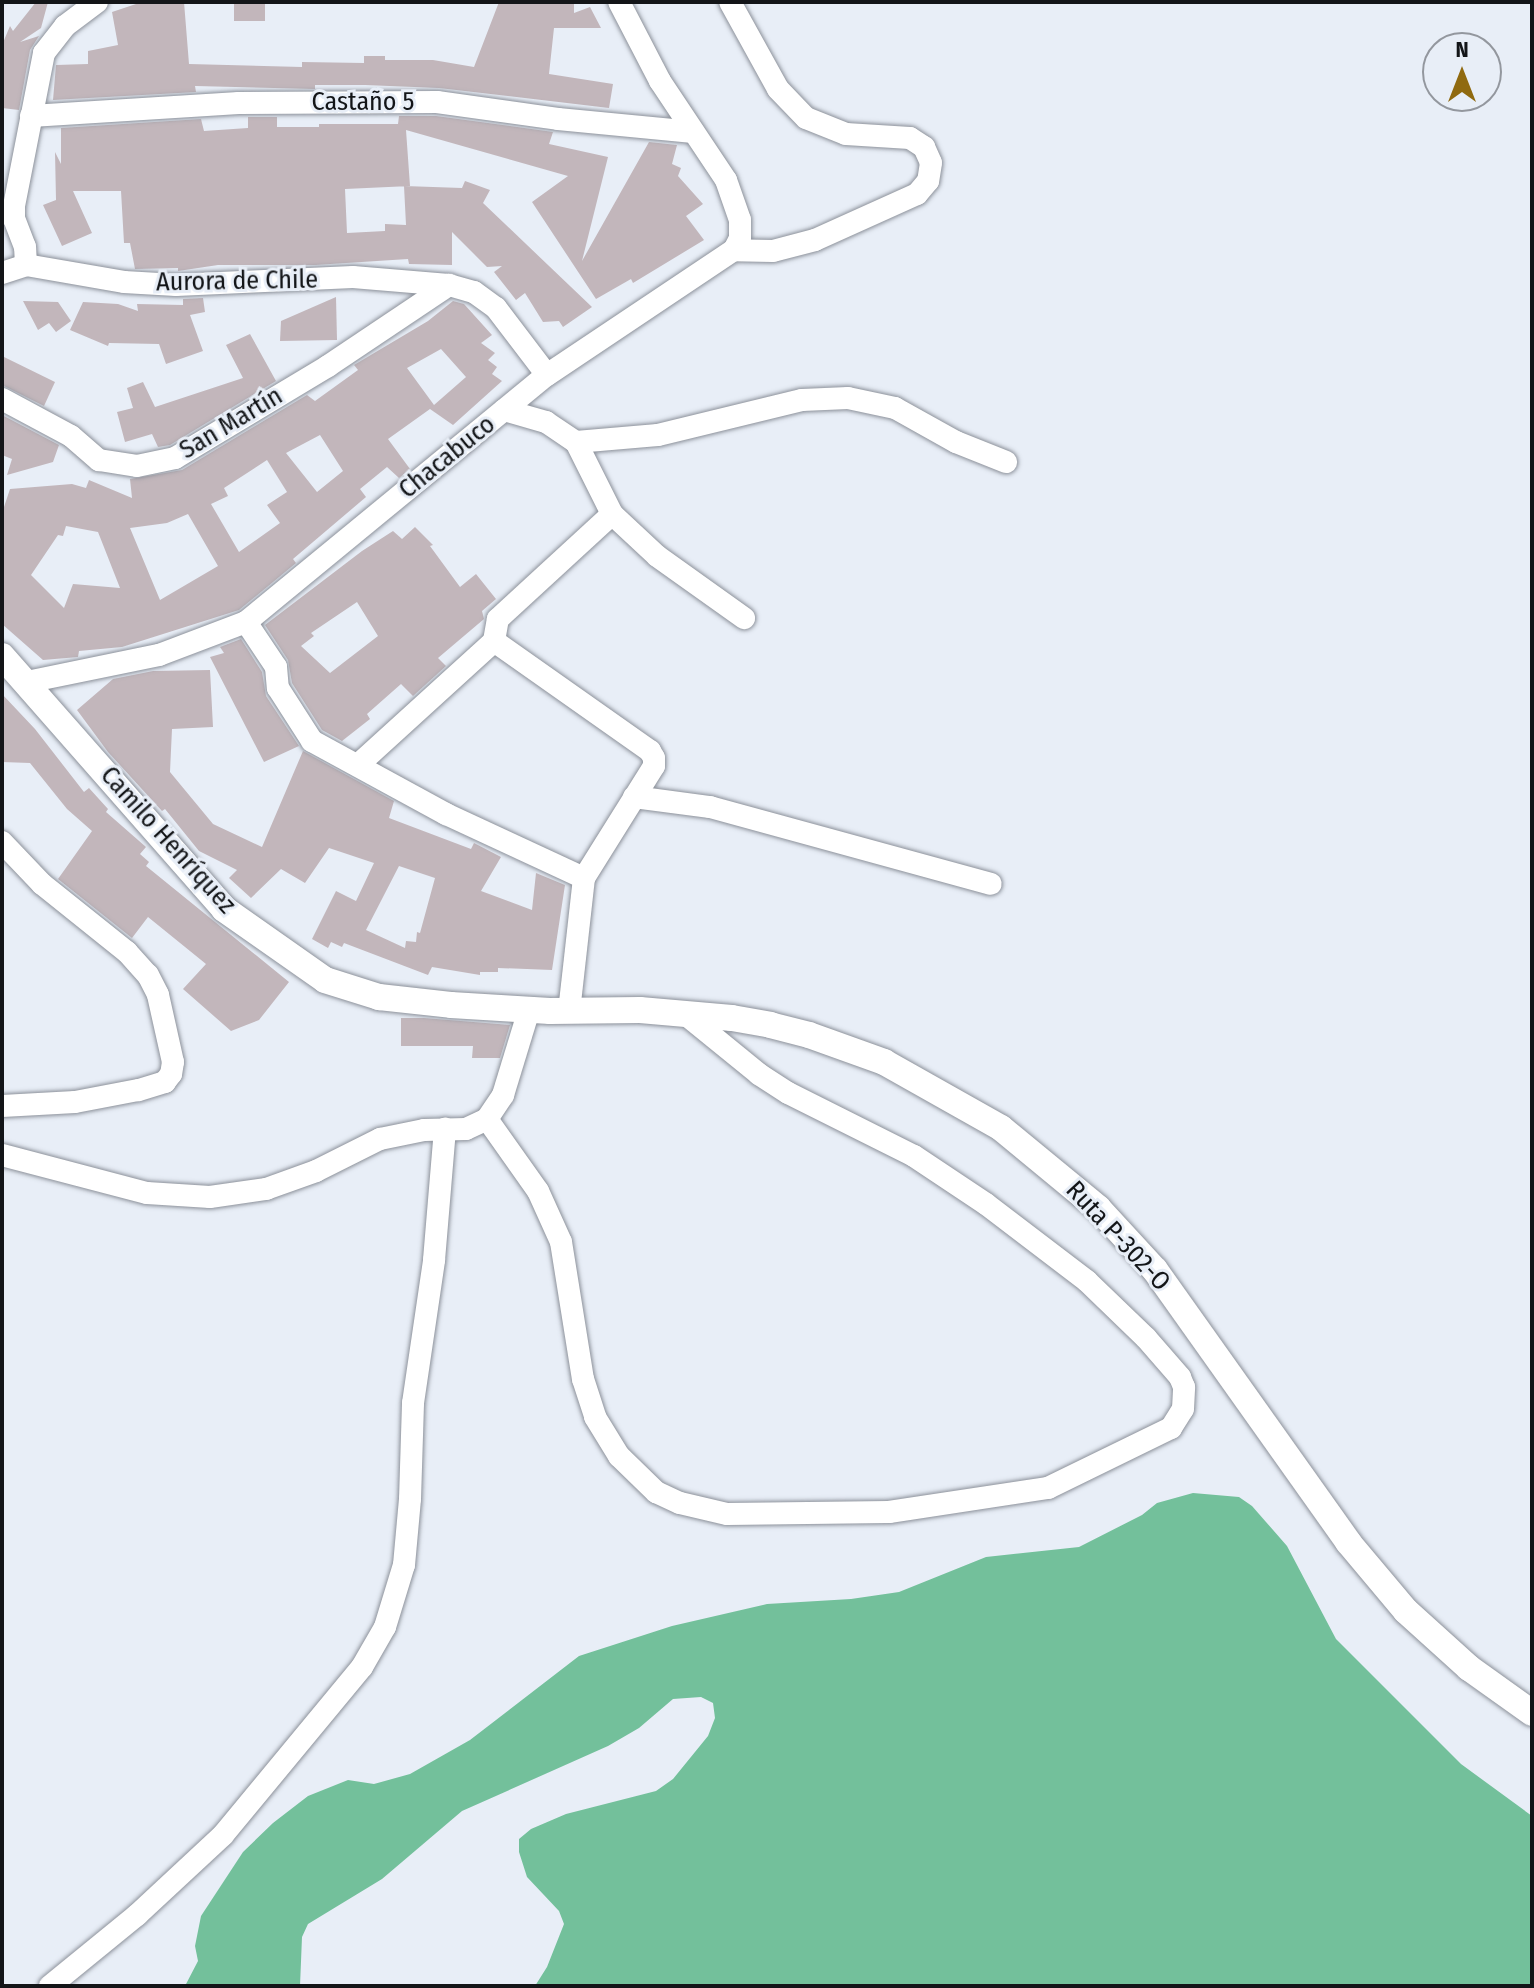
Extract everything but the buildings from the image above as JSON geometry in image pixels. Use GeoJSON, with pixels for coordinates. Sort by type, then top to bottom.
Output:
{"type":"FeatureCollection","features":[{"type":"Feature","properties":{"kind":"street"},"geometry":{"type":"LineString","coordinates":[[26,265],[25,247],[14,219],[14,206],[44,53],[65,26],[97,2]]}},
{"type":"Feature","properties":{"kind":"street"},"geometry":{"type":"LineString","coordinates":[[619,2],[660,81],[726,180],[736,201],[740,238],[734,250],[773,251],[828,234],[917,194],[928,181],[931,163],[924,147],[910,138],[846,134],[806,118],[778,89],[730,2]]}},
{"type":"Feature","properties":{"kind":"street","name":"Castaño 5"},"geometry":{"type":"LineString","coordinates":[[31,116],[239,103],[437,102],[558,119],[693,132]]}},
{"type":"Feature","properties":{"kind":"street","name":"Chacabuco"},"geometry":{"type":"LineString","coordinates":[[27,682],[159,655],[246,622],[547,375],[734,250]]}},
{"type":"Feature","properties":{"kind":"street","name":"Aurora de Chile"},"geometry":{"type":"LineString","coordinates":[[2,273],[26,265],[124,282],[176,285],[353,277],[449,285],[474,292],[496,308],[547,375]]}},
{"type":"Feature","properties":{"kind":"street","name":"San Martín"},"geometry":{"type":"LineString","coordinates":[[2,399],[71,436],[99,460],[137,466],[175,458],[328,366],[449,285]]}},
{"type":"Feature","properties":{"kind":"street"},"geometry":{"type":"LineString","coordinates":[[576,442],[658,435],[802,400],[848,398],[895,408],[956,442],[1006,462]]}},
{"type":"Feature","properties":{"kind":"street"},"geometry":{"type":"LineString","coordinates":[[504,410],[546,422],[576,442],[612,514],[657,556],[744,618]]}},
{"type":"Feature","properties":{"kind":"street"},"geometry":{"type":"LineString","coordinates":[[359,764],[494,641],[498,619],[612,514]]}},
{"type":"Feature","properties":{"kind":"street"},"geometry":{"type":"LineString","coordinates":[[246,622],[276,667],[278,688],[312,741],[446,814],[584,878]]}},
{"type":"Feature","properties":{"kind":"street"},"geometry":{"type":"LineString","coordinates":[[2,1155],[147,1193],[210,1197],[266,1189],[316,1171],[380,1139],[445,1128],[466,1129],[487,1119],[549,1011],[584,878],[654,766],[650,751],[494,641]]}},
{"type":"Feature","properties":{"kind":"street","name":"Camilo Henríquez"},"geometry":{"type":"LineString","coordinates":[[2,656],[224,909],[325,980],[379,997],[549,1011]]}},
{"type":"Feature","properties":{"kind":"street"},"geometry":{"type":"LineString","coordinates":[[634,797],[724,810],[991,884]]}},
{"type":"Feature","properties":{"kind":"street"},"geometry":{"type":"LineString","coordinates":[[2,842],[42,884],[127,952],[148,975],[158,995],[173,1069],[165,1082],[111,1096],[2,1106]]}},
{"type":"Feature","properties":{"kind":"street","name":"Ruta P-302-O"},"geometry":{"type":"LineString","coordinates":[[549,1011],[684,1013],[732,1018],[809,1035],[884,1062],[964,1104],[1046,1162],[1098,1208],[1155,1270],[1315,1497],[1387,1589],[1469,1668],[1532,1713]]}},
{"type":"Feature","properties":{"kind":"street"},"geometry":{"type":"LineString","coordinates":[[487,1119],[538,1191],[557,1231],[567,1264],[583,1379],[595,1417],[619,1456],[656,1492],[680,1503],[727,1514],[889,1512],[1019,1495],[1048,1488],[1171,1428],[1183,1409],[1185,1398],[1180,1377],[1146,1338],[1087,1281],[950,1179],[873,1133],[788,1093],[731,1054],[684,1013]]}},
{"type":"Feature","properties":{"kind":"street"},"geometry":{"type":"LineString","coordinates":[[50,1986],[137,1915],[223,1835],[362,1667],[385,1627],[404,1565],[413,1403],[434,1260],[445,1128]]}},
{"type":"Feature","properties":{"kind":"green space"},"geometry":{"type":"Polygon","coordinates":[[[1193,1493],[1239,1497],[1252,1506],[1287,1546],[1336,1639],[1461,1764],[1532,1816],[1532,1986],[535,1986],[547,1967],[564,1924],[559,1911],[527,1877],[519,1852],[519,1839],[531,1829],[566,1814],[656,1791],[673,1779],[708,1736],[715,1718],[713,1703],[701,1697],[673,1699],[639,1728],[608,1746],[462,1811],[382,1879],[308,1924],[302,1937],[300,1986],[185,1986],[198,1961],[195,1946],[201,1916],[243,1852],[273,1823],[308,1796],[348,1780],[374,1784],[410,1774],[470,1740],[579,1656],[672,1626],[767,1604],[851,1599],[899,1592],[986,1557],[1079,1547],[1142,1515],[1157,1503],[1193,1493]]]}}]}
